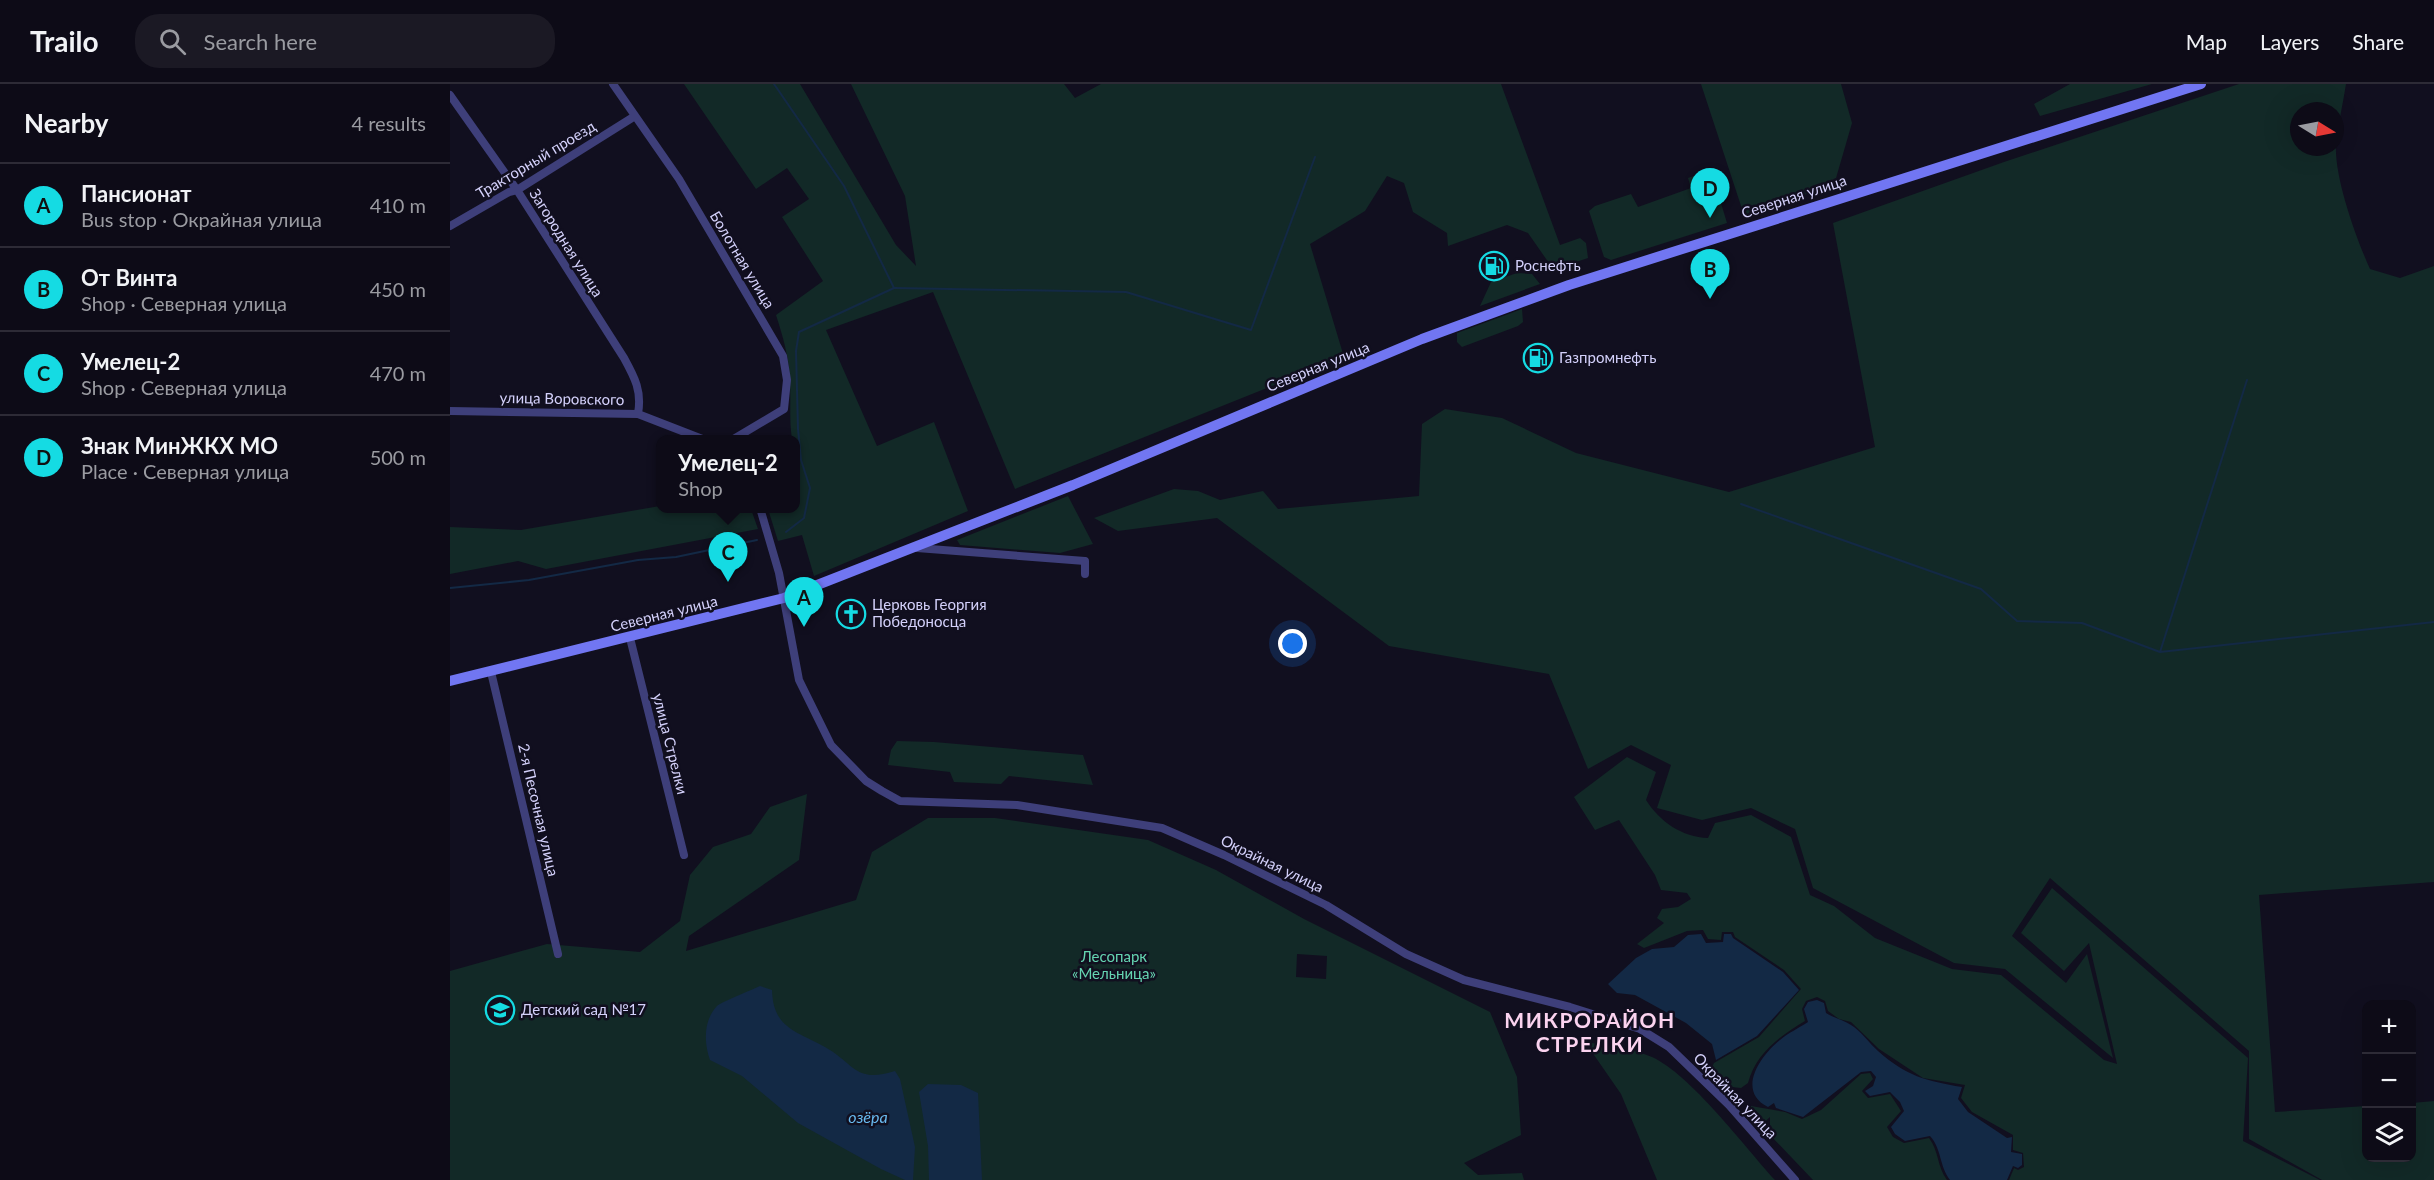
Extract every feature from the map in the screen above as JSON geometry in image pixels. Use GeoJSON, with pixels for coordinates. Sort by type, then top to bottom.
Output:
{"type":"FeatureCollection","features":[{"type":"Feature","properties":{"kind":"main road","name":"Северная улица"},"geometry":{"type":"LineString","coordinates":[[450,681],[784,598],[1073,485],[1422,339],[1569,285],[2201,84]]}},
{"type":"Feature","properties":{"kind":"street","name":"Болотная улица"},"geometry":{"type":"LineString","coordinates":[[613,84],[679,179],[783,356],[787,380],[784,409],[740,435]]}},
{"type":"Feature","properties":{"kind":"street","name":"Загородная улица"},"geometry":{"type":"LineString","coordinates":[[450,95],[517,190],[638,382],[640,399],[638,414]]}},
{"type":"Feature","properties":{"kind":"street","name":"Тракторный проезд"},"geometry":{"type":"LineString","coordinates":[[450,226],[509,192],[517,190],[635,116]]}},
{"type":"Feature","properties":{"kind":"street","name":"улица Воровского"},"geometry":{"type":"LineString","coordinates":[[452,409],[638,414],[692,435]]}},
{"type":"Feature","properties":{"kind":"street"},"geometry":{"type":"LineString","coordinates":[[761,513],[784,598]]}},
{"type":"Feature","properties":{"kind":"street"},"geometry":{"type":"LineString","coordinates":[[912,547],[1085,561],[1085,574]]}},
{"type":"Feature","properties":{"kind":"street","name":"Окрайная улица"},"geometry":{"type":"LineString","coordinates":[[784,598],[799,680],[826,736],[846,761],[882,791],[900,801],[1017,805],[1162,828],[1224,855],[1326,905],[1406,954],[1464,980],[1570,1007],[1640,1029],[1669,1047],[1728,1105],[1795,1180]]}},
{"type":"Feature","properties":{"kind":"street","name":"улица Стрелки"},"geometry":{"type":"LineString","coordinates":[[630,638],[684,855]]}},
{"type":"Feature","properties":{"kind":"street","name":"2-я Песочная улица"},"geometry":{"type":"LineString","coordinates":[[491,672],[558,954]]}},
{"type":"Feature","properties":{"kind":"green space"},"geometry":{"type":"Polygon","coordinates":[[[684,84],[800,84],[896,245],[916,266],[905,196],[851,84],[1064,84],[1075,98],[1101,84],[1501,84],[1560,245],[1580,238],[1586,243],[1588,258],[1561,267],[1551,266],[1528,233],[1507,225],[1448,246],[1447,233],[1413,212],[1404,183],[1387,176],[1365,211],[1310,244],[1344,357],[1015,489],[933,292],[826,330],[877,446],[934,422],[968,511],[814,576],[802,535],[778,541],[769,513],[800,513],[800,435],[791,435],[789,366],[776,315],[823,281],[782,217],[809,199],[787,168],[756,189],[684,84]]]}},
{"type":"Feature","properties":{"kind":"green space"},"geometry":{"type":"Polygon","coordinates":[[[1701,84],[1841,84],[1852,123],[1834,185],[1744,215],[1701,84]]]}},
{"type":"Feature","properties":{"kind":"green space"},"geometry":{"type":"Polygon","coordinates":[[[2070,84],[2152,84],[2040,116],[2034,104],[2070,84]]]}},
{"type":"Feature","properties":{"kind":"green space"},"geometry":{"type":"Polygon","coordinates":[[[2239,84],[2346,84],[2343,102],[2290,102],[2290,156],[2336,156],[2347,207],[2370,269],[2400,278],[2434,266],[2434,882],[2259,895],[2275,1112],[2362,1106],[2362,1162],[2416,1162],[2416,1103],[2434,1101],[2434,1180],[2322,1180],[2249,1139],[2249,1051],[2050,878],[2012,936],[2066,983],[2087,954],[2113,1058],[2005,969],[1954,963],[1813,888],[1795,829],[1751,808],[1702,820],[1657,808],[1671,765],[1631,745],[1588,769],[1549,674],[1389,646],[1217,518],[1118,531],[1094,518],[1174,489],[1198,491],[1220,500],[1263,491],[1278,509],[1419,496],[1422,424],[1445,409],[1502,418],[1576,453],[1729,492],[1875,447],[1833,223],[2004,162],[2239,84]]]}},
{"type":"Feature","properties":{"kind":"green space"},"geometry":{"type":"Polygon","coordinates":[[[1711,170],[1727,223],[1611,260],[1604,257],[1589,211],[1595,206],[1631,194],[1638,207],[1691,188],[1688,178],[1711,170]]]}},
{"type":"Feature","properties":{"kind":"green space"},"geometry":{"type":"Polygon","coordinates":[[[1517,273],[1532,274],[1540,284],[1480,306],[1491,282],[1517,273]]]}},
{"type":"Feature","properties":{"kind":"green space"},"geometry":{"type":"Polygon","coordinates":[[[1522,309],[1523,322],[1518,326],[1462,347],[1457,342],[1457,333],[1522,309]]]}},
{"type":"Feature","properties":{"kind":"green space"},"geometry":{"type":"Polygon","coordinates":[[[1068,496],[1093,544],[1060,553],[960,545],[957,540],[1068,496]]]}},
{"type":"Feature","properties":{"kind":"green space"},"geometry":{"type":"Polygon","coordinates":[[[656,507],[656,513],[752,513],[758,529],[546,569],[518,561],[450,574],[450,527],[521,530],[656,507]]]}},
{"type":"Feature","properties":{"kind":"green space"},"geometry":{"type":"Polygon","coordinates":[[[897,741],[1083,755],[1093,785],[1009,776],[1001,784],[954,782],[950,772],[888,765],[891,750],[897,741]]]}},
{"type":"Feature","properties":{"kind":"green space"},"geometry":{"type":"Polygon","coordinates":[[[1627,757],[1656,772],[1646,800],[1658,815],[1673,827],[1689,835],[1708,838],[1715,823],[1751,815],[1791,837],[1810,895],[1834,906],[1875,938],[1952,969],[2001,975],[2104,1060],[2117,1064],[2089,943],[2064,971],[2021,933],[2052,888],[2248,1058],[2243,1141],[2320,1180],[2009,1180],[2014,1168],[2018,1170],[2024,1167],[2023,1153],[2013,1150],[2013,1135],[1972,1112],[1961,1098],[1965,1085],[1923,1078],[1879,1049],[1851,1022],[1839,1019],[1828,1011],[1825,1001],[1817,997],[1806,1001],[1802,1009],[1805,1021],[1778,1039],[1763,1054],[1748,1083],[1741,1088],[1722,1086],[1711,1069],[1714,1063],[1759,1037],[1801,989],[1784,970],[1735,937],[1733,932],[1722,932],[1721,940],[1708,939],[1703,930],[1687,931],[1644,948],[1637,944],[1664,923],[1657,918],[1662,909],[1678,907],[1691,899],[1687,893],[1661,890],[1655,875],[1619,820],[1595,830],[1574,797],[1627,757]]]}},
{"type":"Feature","properties":{"kind":"green space","name":"Лесопарк «Мельница»"},"geometry":{"type":"Polygon","coordinates":[[[807,794],[799,860],[689,936],[686,951],[856,900],[872,852],[928,818],[995,818],[1148,840],[1216,870],[1304,919],[1490,1012],[1517,1077],[1521,1135],[1464,1163],[1478,1175],[1522,1173],[1524,1180],[450,1180],[450,971],[547,944],[640,952],[680,921],[690,875],[713,847],[751,834],[770,807],[807,794]],[[1297,954],[1296,977],[1326,979],[1327,956],[1297,954]]]}},
{"type":"Feature","properties":{"kind":"green space"},"geometry":{"type":"Polygon","coordinates":[[[1585,1042],[1636,1051],[1667,1066],[1700,1095],[1775,1180],[1657,1180],[1621,1094],[1585,1042]]]}},
{"type":"Feature","properties":{"kind":"green space"},"geometry":{"type":"Polygon","coordinates":[[[1870,1073],[1873,1079],[1862,1091],[1868,1098],[1890,1094],[1901,1111],[1887,1127],[1893,1137],[1904,1143],[1929,1138],[1947,1180],[1813,1180],[1770,1135],[1770,1117],[1757,1129],[1747,1114],[1751,1106],[1785,1112],[1802,1119],[1821,1110],[1861,1074],[1870,1073]]]}},
{"type":"Feature","properties":{"kind":"water"},"geometry":{"type":"Polygon","coordinates":[[[1701,934],[1706,943],[1723,942],[1724,934],[1731,934],[1733,938],[1783,972],[1799,990],[1757,1036],[1716,1060],[1712,1044],[1686,1023],[1635,995],[1617,993],[1608,984],[1636,958],[1652,949],[1674,947],[1688,935],[1701,934]]]}},
{"type":"Feature","properties":{"kind":"water","name":"озёра"},"geometry":{"type":"Polygon","coordinates":[[[760,986],[772,990],[777,1013],[788,1027],[835,1053],[856,1070],[871,1075],[895,1071],[900,1079],[915,1147],[913,1180],[905,1180],[881,1169],[798,1123],[742,1076],[710,1060],[706,1032],[712,1012],[720,1004],[760,986]]]}},
{"type":"Feature","properties":{"kind":"water"},"geometry":{"type":"Polygon","coordinates":[[[1817,1000],[1824,1003],[1826,1013],[1855,1028],[1878,1051],[1907,1072],[1927,1080],[1962,1087],[1958,1099],[1968,1112],[2007,1138],[2012,1137],[2011,1152],[2022,1154],[2022,1165],[2018,1168],[2013,1166],[2007,1180],[1950,1180],[1946,1175],[1937,1146],[1930,1136],[1905,1141],[1895,1134],[1891,1127],[1904,1111],[1900,1102],[1890,1092],[1870,1096],[1865,1091],[1873,1086],[1876,1077],[1871,1071],[1861,1072],[1803,1117],[1776,1108],[1774,1103],[1768,1107],[1759,1100],[1752,1083],[1759,1064],[1780,1040],[1808,1022],[1804,1009],[1808,1002],[1817,1000]]]}},
{"type":"Feature","properties":{"kind":"water"},"geometry":{"type":"Polygon","coordinates":[[[928,1084],[961,1085],[978,1093],[982,1180],[929,1180],[928,1146],[919,1092],[928,1084]]]}},
{"type":"Feature","properties":{"kind":"waterway"},"geometry":{"type":"LineString","coordinates":[[774,84],[844,186],[894,288],[799,332],[796,351],[799,435]]}},
{"type":"Feature","properties":{"kind":"waterway"},"geometry":{"type":"LineString","coordinates":[[895,288],[1126,292],[1251,330],[1315,157]]}},
{"type":"Feature","properties":{"kind":"waterway"},"geometry":{"type":"LineString","coordinates":[[1741,504],[1981,589],[2017,621],[2082,623],[2160,652],[2247,380]]}},
{"type":"Feature","properties":{"kind":"waterway"},"geometry":{"type":"LineString","coordinates":[[786,532],[804,518],[810,488],[800,450]]}},
{"type":"Feature","properties":{"kind":"waterway"},"geometry":{"type":"LineString","coordinates":[[450,588],[529,580],[638,560],[676,557],[757,540]]}},
{"type":"Feature","properties":{"kind":"waterway"},"geometry":{"type":"LineString","coordinates":[[2160,652],[2434,622]]}},
{"type":"Feature","properties":{"kind":"place","name":"Знак МинЖКХ МО"},"geometry":{"type":"Point","coordinates":[1710,218]}},
{"type":"Feature","properties":{"kind":"place","name":"Роснефть"},"geometry":{"type":"Point","coordinates":[1494,266]}},
{"type":"Feature","properties":{"kind":"place","name":"От Винта"},"geometry":{"type":"Point","coordinates":[1710,299]}},
{"type":"Feature","properties":{"kind":"place","name":"Газпромнефть"},"geometry":{"type":"Point","coordinates":[1538,358]}},
{"type":"Feature","properties":{"kind":"place","name":"Умелец-2"},"geometry":{"type":"Point","coordinates":[728,582]}},
{"type":"Feature","properties":{"kind":"place","name":"Церковь Георгия Победоносца"},"geometry":{"type":"Point","coordinates":[851,614]}},
{"type":"Feature","properties":{"kind":"place","name":"Пансионат"},"geometry":{"type":"Point","coordinates":[804,627]}},
{"type":"Feature","properties":{"kind":"place","name":"Детский сад №17"},"geometry":{"type":"Point","coordinates":[500,1010]}},
{"type":"Feature","properties":{"kind":"district","name":"МИКРОРАЙОН СТРЕЛКИ"},"geometry":{"type":"Point","coordinates":[1590,1033]}}]}
